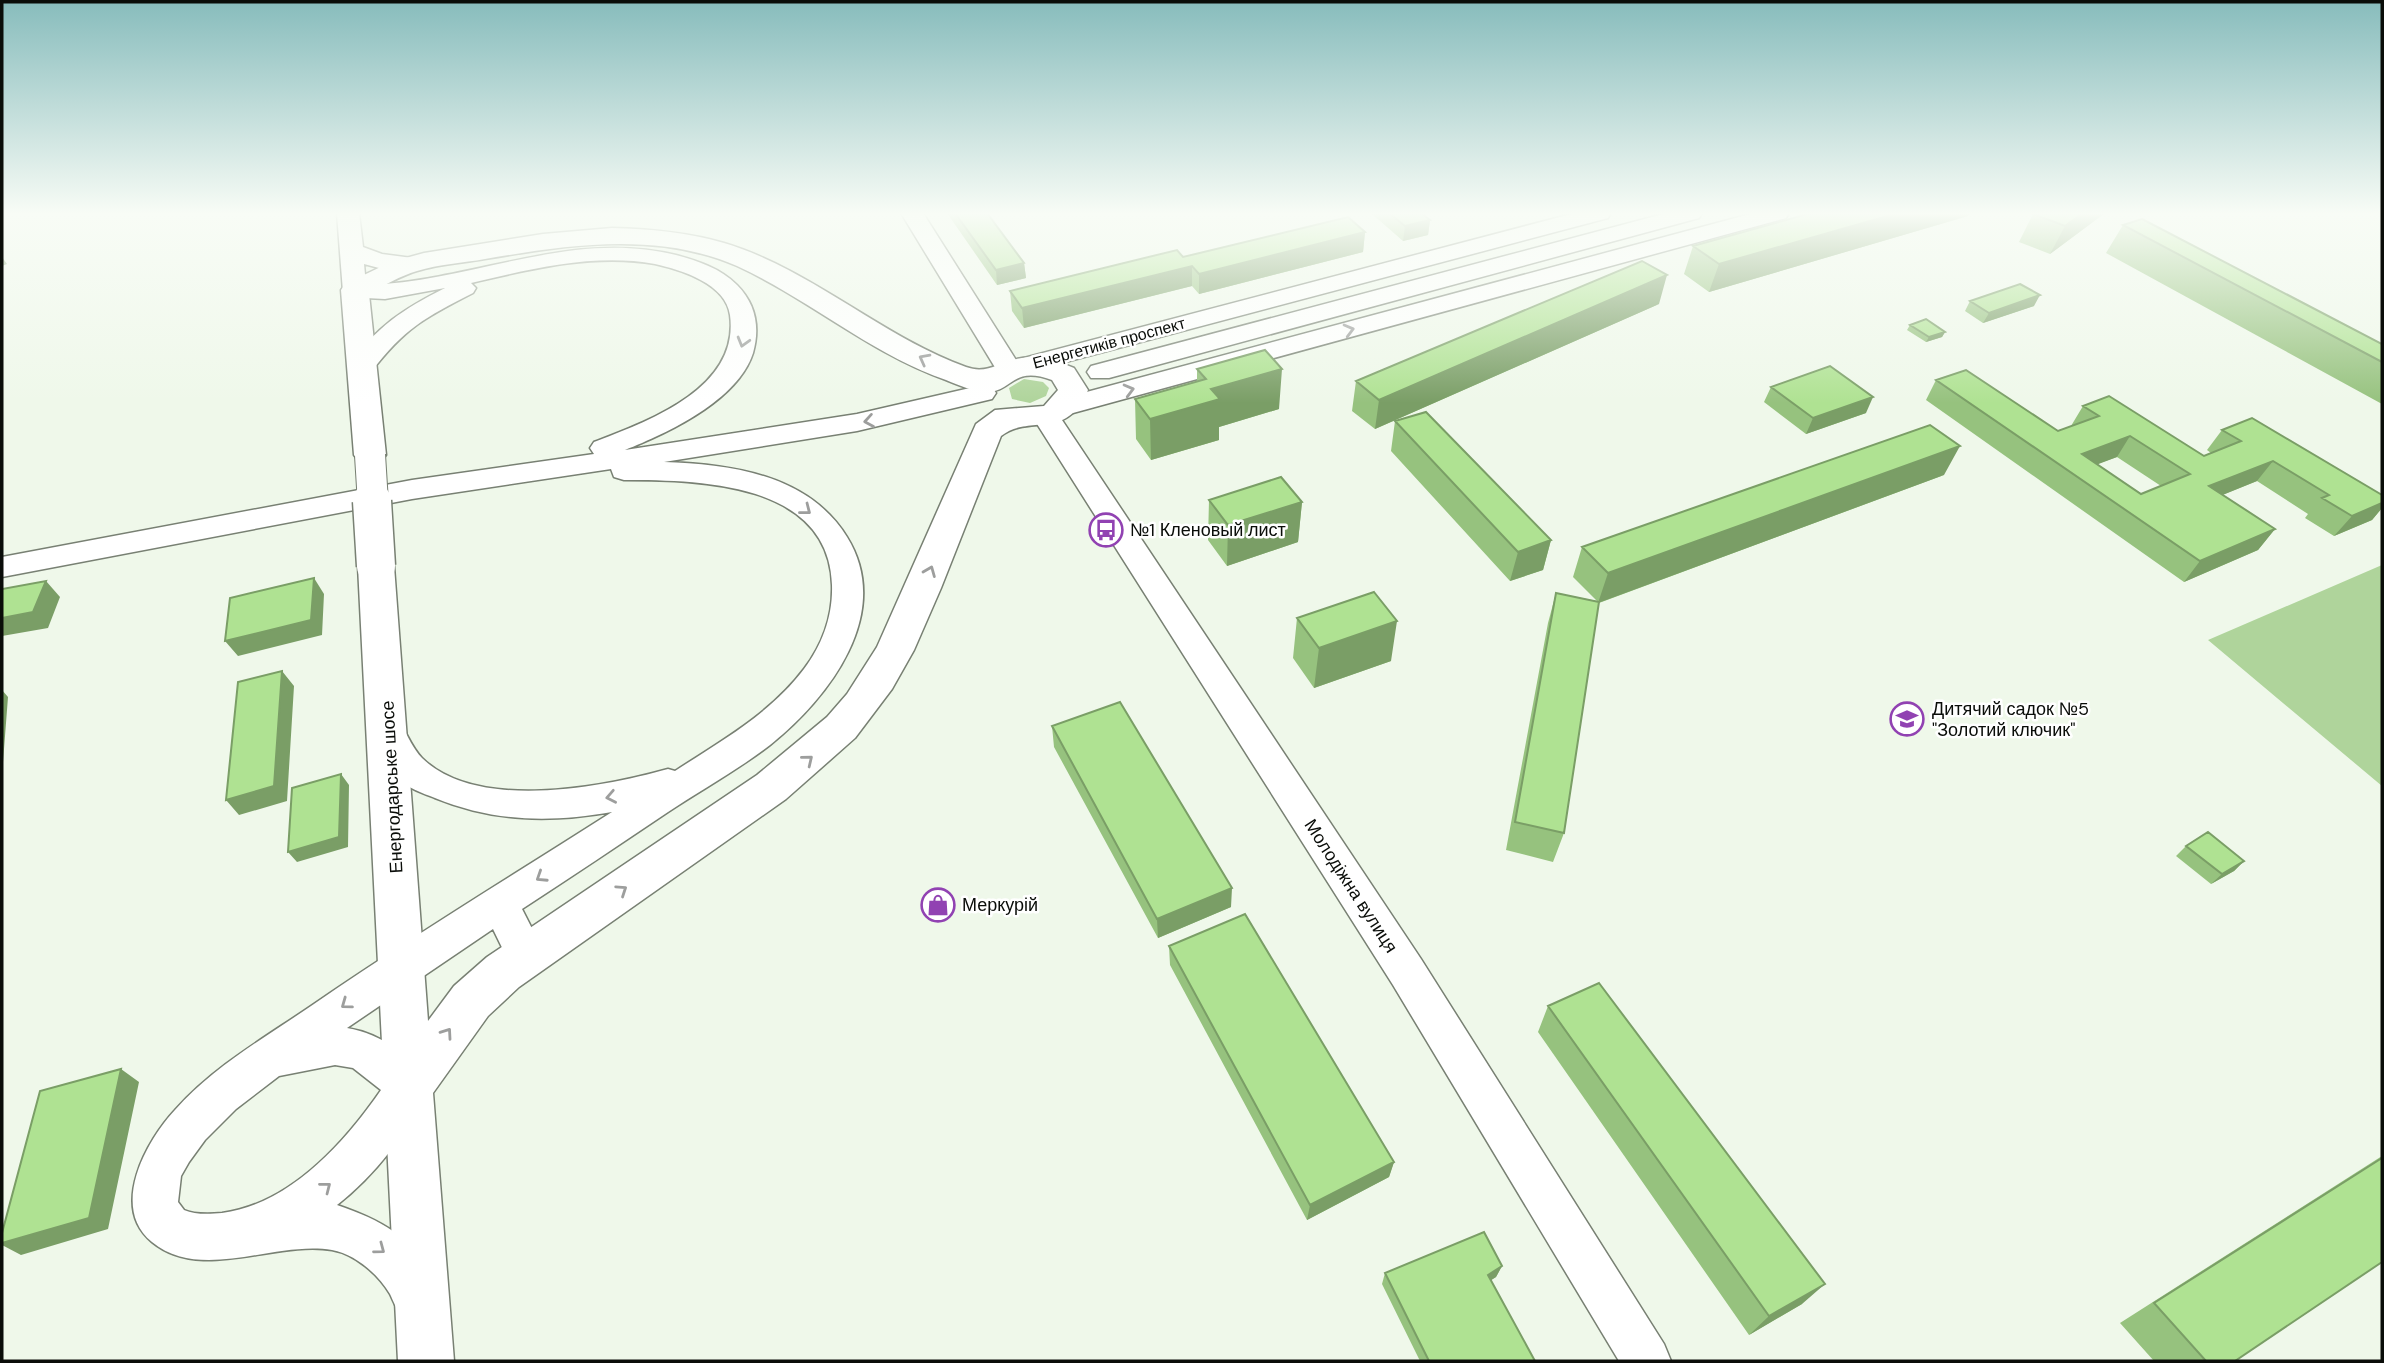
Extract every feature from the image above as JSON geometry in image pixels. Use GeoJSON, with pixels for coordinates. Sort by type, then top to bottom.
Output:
{"type":"FeatureCollection","features":[{"type":"Feature","properties":{"kind":"main road"},"geometry":{"type":"LineString","coordinates":[[355,290],[384,277]]}},
{"type":"Feature","properties":{"kind":"main road"},"geometry":{"type":"LineString","coordinates":[[775,277],[935,365],[1054,412],[1070,399],[1073,390],[1070,381],[1051,369],[1000,390]]}},
{"type":"Feature","properties":{"kind":"main road","name":"Енергодарське шосе"},"geometry":{"type":"LineString","coordinates":[[355,290],[390,735],[407,1089],[426,1361]]}},
{"type":"Feature","properties":{"kind":"main road"},"geometry":{"type":"LineString","coordinates":[[407,1089],[471,1001],[526,956],[764,794],[809,760],[841,728],[888,663],[927,577],[984,438],[993,424],[1000,390]]}},
{"type":"Feature","properties":{"kind":"street","name":"Енергодарське шосе"},"geometry":{"type":"LineString","coordinates":[[354,277],[355,290]]}},
{"type":"Feature","properties":{"kind":"street"},"geometry":{"type":"LineString","coordinates":[[355,290],[382,292],[425,277]]}},
{"type":"Feature","properties":{"kind":"street"},"geometry":{"type":"LineString","coordinates":[[362,366],[389,332],[422,309],[492,277]]}},
{"type":"Feature","properties":{"kind":"street"},"geometry":{"type":"LineString","coordinates":[[2,567],[112,549],[469,480],[600,449],[651,430],[686,410],[716,386],[736,361],[743,345],[744,317],[734,295],[710,277]]}},
{"type":"Feature","properties":{"kind":"street"},"geometry":{"type":"LineString","coordinates":[[944,277],[1000,390]]}},
{"type":"Feature","properties":{"kind":"street","name":"Енергетиків проспект"},"geometry":{"type":"LineString","coordinates":[[797,434],[903,415],[1000,390],[1385,277]]}},
{"type":"Feature","properties":{"kind":"street"},"geometry":{"type":"LineString","coordinates":[[1100,372],[1455,277]]}},
{"type":"Feature","properties":{"kind":"street"},"geometry":{"type":"LineString","coordinates":[[1054,412],[1547,277]]}},
{"type":"Feature","properties":{"kind":"street","name":"Молодіжна вулиця"},"geometry":{"type":"LineString","coordinates":[[1054,412],[1407,972],[1647,1361]]}},
{"type":"Feature","properties":{"kind":"street"},"geometry":{"type":"LineString","coordinates":[[469,480],[797,434]]}},
{"type":"Feature","properties":{"kind":"street"},"geometry":{"type":"LineString","coordinates":[[112,549],[355,519],[624,471],[797,434]]}},
{"type":"Feature","properties":{"kind":"street"},"geometry":{"type":"LineString","coordinates":[[767,488],[760,469],[763,460],[797,434]]}},
{"type":"Feature","properties":{"kind":"street"},"geometry":{"type":"LineString","coordinates":[[422,1304],[397,1263],[362,1237],[316,1223],[208,1237],[186,1236],[169,1227],[158,1214],[156,1192],[160,1171],[173,1148],[211,1104],[265,1063],[401,964],[500,904],[721,759],[782,714],[819,674],[833,651],[849,604],[848,568],[834,537],[809,510],[767,488],[708,474],[624,471]]}},
{"type":"Feature","properties":{"kind":"street"},"geometry":{"type":"LineString","coordinates":[[390,735],[409,768],[426,778],[466,796],[513,804],[575,802],[634,793],[667,783],[721,759]]}},
{"type":"Feature","properties":{"kind":"street"},"geometry":{"type":"LineString","coordinates":[[500,904],[526,956]]}},
{"type":"Feature","properties":{"kind":"street"},"geometry":{"type":"LineString","coordinates":[[245,1231],[295,1209],[330,1186],[378,1133],[407,1089],[378,1057],[358,1049],[309,1050],[265,1063]]}},
{"type":"Feature","properties":{"kind":"green space"},"geometry":{"type":"Polygon","coordinates":[[[1024,379],[1043,382],[1049,388],[1046,396],[1030,403],[1012,399],[1009,388],[1024,379]]]}},
{"type":"Feature","properties":{"kind":"green space"},"geometry":{"type":"Polygon","coordinates":[[[2382,565],[2382,786],[2208,640],[2382,565]]]}},
{"type":"Feature","properties":{"kind":"building"},"geometry":{"type":"Polygon","coordinates":[[[1069,277],[1149,277],[1022,308],[1010,291],[1069,277]]]}},
{"type":"Feature","properties":{"kind":"building"},"geometry":{"type":"Polygon","coordinates":[[[1605,277],[1663,277],[1379,400],[1356,381],[1605,277]]]}},
{"type":"Feature","properties":{"kind":"building"},"geometry":{"type":"Polygon","coordinates":[[[2221,277],[2253,277],[2382,344],[2382,362],[2221,277]]]}},
{"type":"Feature","properties":{"kind":"building"},"geometry":{"type":"Polygon","coordinates":[[[2020,284],[2040,295],[1989,313],[1970,301],[2020,284]]]}},
{"type":"Feature","properties":{"kind":"building"},"geometry":{"type":"Polygon","coordinates":[[[1926,319],[1945,332],[1929,337],[1910,325],[1926,319]]]}},
{"type":"Feature","properties":{"kind":"building"},"geometry":{"type":"Polygon","coordinates":[[[1265,350],[1282,369],[1211,389],[1220,399],[1150,419],[1135,399],[1206,379],[1197,369],[1265,350]]]}},
{"type":"Feature","properties":{"kind":"building"},"geometry":{"type":"Polygon","coordinates":[[[1830,366],[1873,397],[1813,418],[1771,387],[1830,366]]]}},
{"type":"Feature","properties":{"kind":"building"},"geometry":{"type":"Polygon","coordinates":[[[1966,370],[2058,431],[2099,416],[2083,406],[2109,396],[2204,456],[2241,441],[2222,430],[2252,418],[2382,495],[2382,503],[2352,516],[2322,498],[2329,495],[2273,461],[2209,486],[2275,529],[2200,561],[1936,380],[1966,370]],[[2130,436],[2082,454],[2141,494],[2190,474],[2130,436]]]}},
{"type":"Feature","properties":{"kind":"building"},"geometry":{"type":"Polygon","coordinates":[[[1426,412],[1551,540],[1518,552],[1395,421],[1426,412]]]}},
{"type":"Feature","properties":{"kind":"building"},"geometry":{"type":"Polygon","coordinates":[[[1930,425],[1960,446],[1608,573],[1582,547],[1930,425]]]}},
{"type":"Feature","properties":{"kind":"building"},"geometry":{"type":"Polygon","coordinates":[[[1281,477],[1302,502],[1228,525],[1209,500],[1281,477]]]}},
{"type":"Feature","properties":{"kind":"building"},"geometry":{"type":"Polygon","coordinates":[[[314,578],[311,620],[225,641],[230,598],[314,578]]]}},
{"type":"Feature","properties":{"kind":"building"},"geometry":{"type":"Polygon","coordinates":[[[46,581],[33,612],[2,618],[2,589],[46,581]]]}},
{"type":"Feature","properties":{"kind":"building"},"geometry":{"type":"Polygon","coordinates":[[[1374,592],[1397,621],[1319,648],[1297,618],[1374,592]]]}},
{"type":"Feature","properties":{"kind":"building"},"geometry":{"type":"Polygon","coordinates":[[[1556,593],[1599,602],[1564,833],[1515,822],[1556,593]]]}},
{"type":"Feature","properties":{"kind":"building"},"geometry":{"type":"Polygon","coordinates":[[[282,671],[274,786],[226,800],[238,682],[282,671]]]}},
{"type":"Feature","properties":{"kind":"building"},"geometry":{"type":"Polygon","coordinates":[[[1120,702],[1232,888],[1157,919],[1052,726],[1120,702]]]}},
{"type":"Feature","properties":{"kind":"building"},"geometry":{"type":"Polygon","coordinates":[[[341,774],[339,837],[288,852],[292,788],[341,774]]]}},
{"type":"Feature","properties":{"kind":"building"},"geometry":{"type":"Polygon","coordinates":[[[2208,832],[2244,861],[2222,874],[2186,846],[2208,832]]]}},
{"type":"Feature","properties":{"kind":"building"},"geometry":{"type":"Polygon","coordinates":[[[1245,914],[1394,1162],[1310,1205],[1169,946],[1245,914]]]}},
{"type":"Feature","properties":{"kind":"building"},"geometry":{"type":"Polygon","coordinates":[[[1599,983],[1825,1284],[1769,1316],[1548,1006],[1599,983]]]}},
{"type":"Feature","properties":{"kind":"building"},"geometry":{"type":"Polygon","coordinates":[[[121,1069],[89,1218],[2,1243],[2,1233],[40,1091],[121,1069]]]}},
{"type":"Feature","properties":{"kind":"building"},"geometry":{"type":"Polygon","coordinates":[[[2382,1158],[2382,1262],[2235,1361],[2206,1361],[2154,1303],[2382,1158]]]}},
{"type":"Feature","properties":{"kind":"building"},"geometry":{"type":"Polygon","coordinates":[[[1484,1232],[1502,1266],[1488,1275],[1535,1361],[1429,1361],[1385,1273],[1484,1232]]]}},
{"type":"Feature","properties":{"kind":"place","name":"№1 Кленовый лист"},"geometry":{"type":"Point","coordinates":[1106,530]}},
{"type":"Feature","properties":{"kind":"place","name":"Дитячий садок №5 \"Золотий ключик\""},"geometry":{"type":"Point","coordinates":[1907,719]}},
{"type":"Feature","properties":{"kind":"place","name":"Меркурій"},"geometry":{"type":"Point","coordinates":[938,905]}}]}
